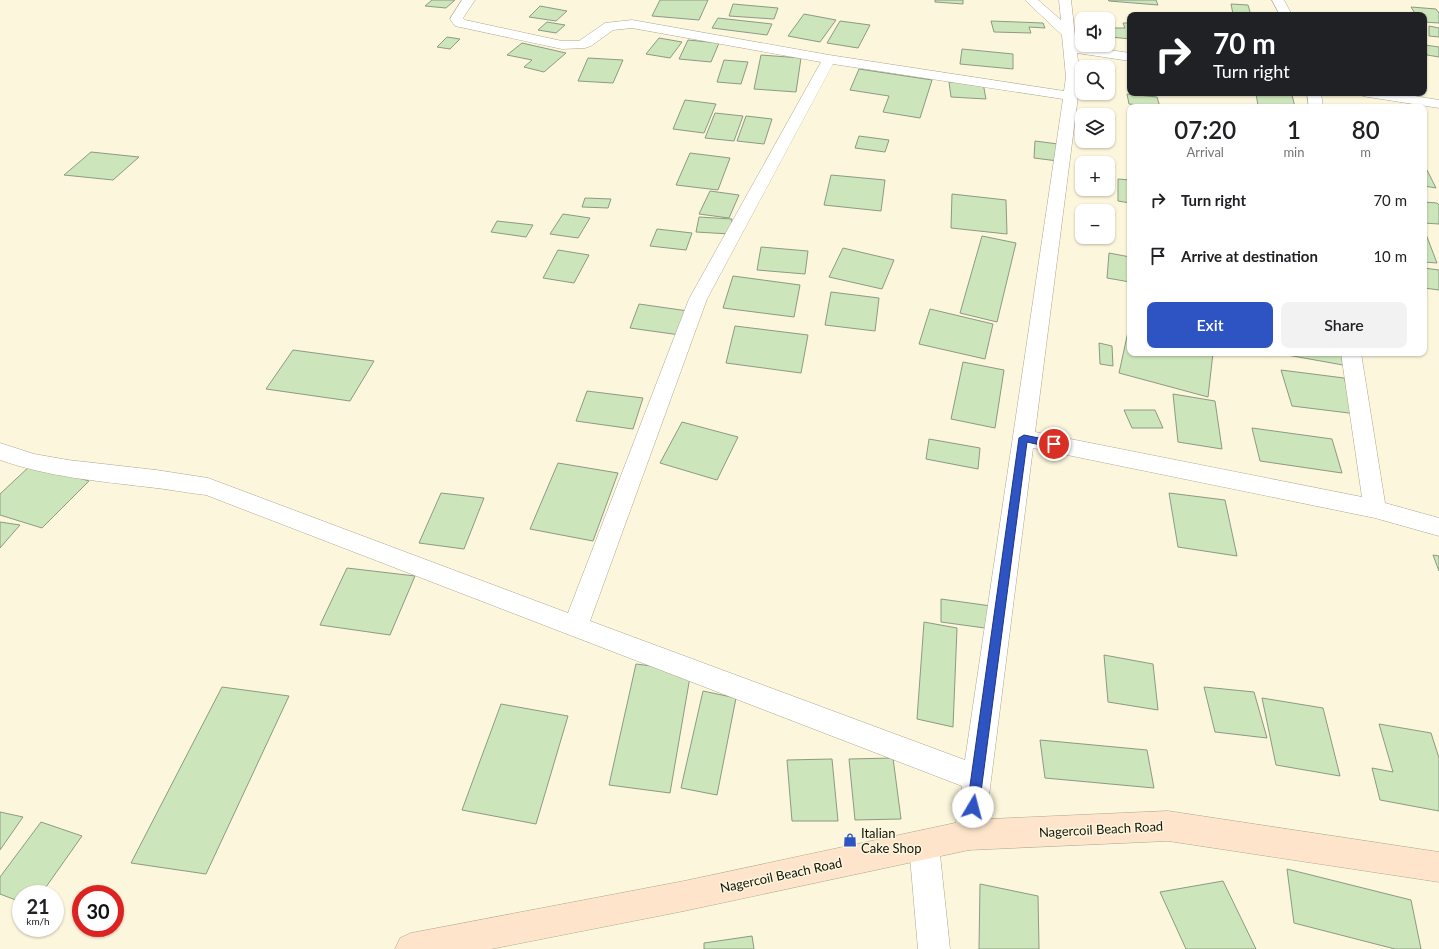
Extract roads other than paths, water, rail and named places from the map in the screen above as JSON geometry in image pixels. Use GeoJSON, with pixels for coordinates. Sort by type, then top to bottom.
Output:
{"type":"FeatureCollection","features":[{"type":"Feature","properties":{"kind":"main road","name":"Nagercoil Beach Road"},"geometry":{"type":"LineString","coordinates":[[411,949],[684,896],[969,835],[1168,826],[1439,868]]}},
{"type":"Feature","properties":{"kind":"street"},"geometry":{"type":"LineString","coordinates":[[469,0],[456,19],[460,23],[562,45],[580,46],[610,26],[627,24],[829,59],[1071,96]]}},
{"type":"Feature","properties":{"kind":"street"},"geometry":{"type":"LineString","coordinates":[[1031,0],[1069,40],[1127,56]]}},
{"type":"Feature","properties":{"kind":"street"},"geometry":{"type":"LineString","coordinates":[[969,835],[1071,96],[1073,77],[1064,0]]}},
{"type":"Feature","properties":{"kind":"street"},"geometry":{"type":"LineString","coordinates":[[1278,0],[1284,12]]}},
{"type":"Feature","properties":{"kind":"street"},"geometry":{"type":"LineString","coordinates":[[575,627],[698,299],[829,59]]}},
{"type":"Feature","properties":{"kind":"street"},"geometry":{"type":"LineString","coordinates":[[1387,96],[1439,104]]}},
{"type":"Feature","properties":{"kind":"street"},"geometry":{"type":"LineString","coordinates":[[1351,356],[1375,509]]}},
{"type":"Feature","properties":{"kind":"street"},"geometry":{"type":"LineString","coordinates":[[1024,438],[1375,509],[1439,526]]}},
{"type":"Feature","properties":{"kind":"street"},"geometry":{"type":"LineString","coordinates":[[0,451],[19,459],[64,469],[154,479],[208,487],[977,778]]}},
{"type":"Feature","properties":{"kind":"street"},"geometry":{"type":"LineString","coordinates":[[924,844],[934,949]]}},
{"type":"Feature","properties":{"kind":"place","name":"Italian Cake Shop"},"geometry":{"type":"Point","coordinates":[850,840]}}]}
